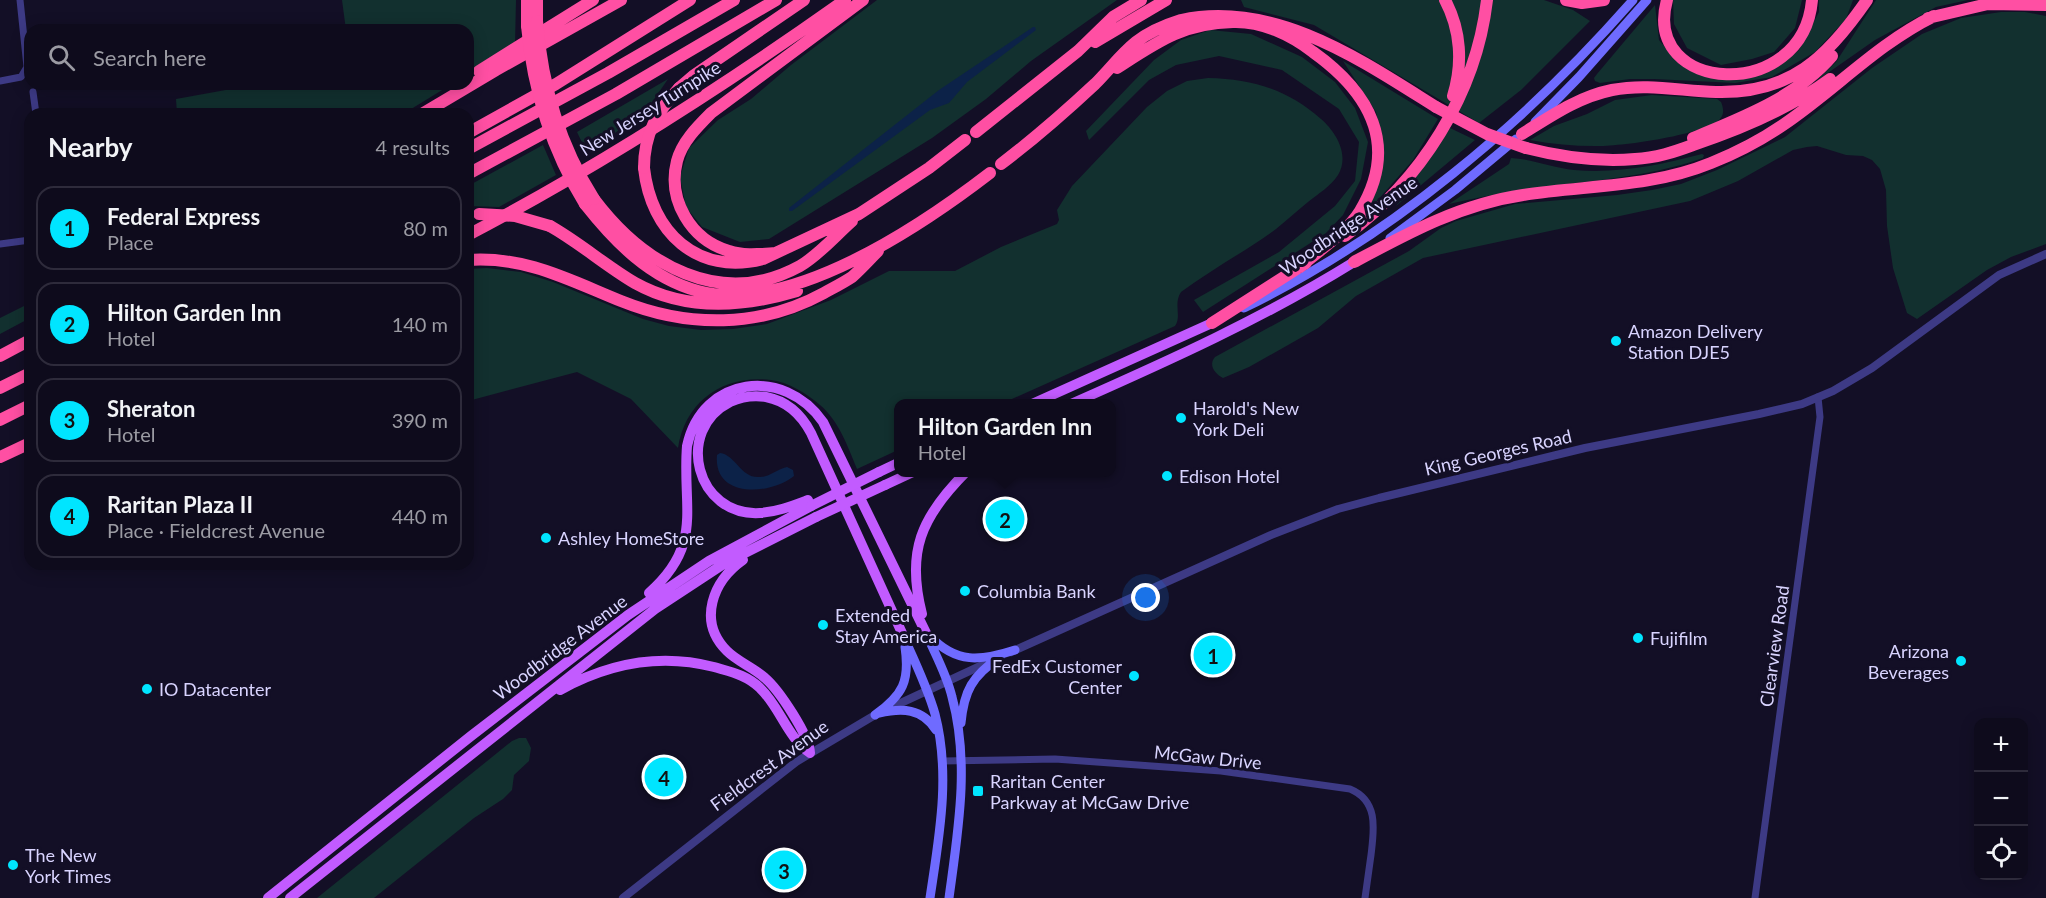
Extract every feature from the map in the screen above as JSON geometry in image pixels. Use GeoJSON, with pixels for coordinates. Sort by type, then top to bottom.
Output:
{"type":"FeatureCollection","features":[{"type":"Feature","properties":{"kind":"highway"},"geometry":{"type":"LineString","coordinates":[[527,0],[553,113],[589,202],[601,224],[636,259],[678,284],[700,291],[723,294],[770,290],[790,285],[884,245],[932,216],[990,173]]}},
{"type":"Feature","properties":{"kind":"highway"},"geometry":{"type":"LineString","coordinates":[[532,23],[537,0]]}},
{"type":"Feature","properties":{"kind":"highway"},"geometry":{"type":"LineString","coordinates":[[474,76],[593,0]]}},
{"type":"Feature","properties":{"kind":"highway"},"geometry":{"type":"LineString","coordinates":[[474,84],[621,0]]}},
{"type":"Feature","properties":{"kind":"highway"},"geometry":{"type":"LineString","coordinates":[[474,131],[556,84],[690,0]]}},
{"type":"Feature","properties":{"kind":"highway"},"geometry":{"type":"LineString","coordinates":[[474,146],[608,73],[734,0]]}},
{"type":"Feature","properties":{"kind":"highway","name":"New Jersey Turnpike"},"geometry":{"type":"LineString","coordinates":[[474,171],[625,88],[776,0]]}},
{"type":"Feature","properties":{"kind":"highway"},"geometry":{"type":"LineString","coordinates":[[804,0],[679,87],[655,118],[646,144],[644,168],[646,186],[658,217],[680,243],[694,253],[711,260],[731,263],[763,259],[859,214],[911,181],[965,140]]}},
{"type":"Feature","properties":{"kind":"highway","name":"New Jersey Turnpike"},"geometry":{"type":"LineString","coordinates":[[474,231],[572,178],[652,130],[780,46],[845,0]]}},
{"type":"Feature","properties":{"kind":"highway"},"geometry":{"type":"LineString","coordinates":[[775,253],[731,252],[703,238],[690,225],[681,211],[676,194],[677,160],[686,141],[711,113],[863,0]]}},
{"type":"Feature","properties":{"kind":"highway"},"geometry":{"type":"LineString","coordinates":[[976,132],[1078,51],[1113,17],[1141,0]]}},
{"type":"Feature","properties":{"kind":"highway"},"geometry":{"type":"LineString","coordinates":[[1078,51],[1166,0]]}},
{"type":"Feature","properties":{"kind":"highway"},"geometry":{"type":"LineString","coordinates":[[1440,131],[1456,86],[1460,52],[1455,22],[1445,0]]}},
{"type":"Feature","properties":{"kind":"highway"},"geometry":{"type":"LineString","coordinates":[[1212,323],[1362,224],[1392,197],[1417,166],[1460,98],[1481,36],[1487,0]]}},
{"type":"Feature","properties":{"kind":"highway"},"geometry":{"type":"LineString","coordinates":[[1566,0],[1582,3],[1604,0]]}},
{"type":"Feature","properties":{"kind":"highway"},"geometry":{"type":"LineString","coordinates":[[1667,0],[1664,23],[1667,37],[1674,49],[1683,60],[1696,68],[1710,73],[1727,74],[1759,70],[1788,53],[1806,28],[1812,0]]}},
{"type":"Feature","properties":{"kind":"highway"},"geometry":{"type":"LineString","coordinates":[[1522,134],[1570,104],[1611,90],[1658,87],[1734,91],[1769,86],[1795,75],[1819,59],[1842,36],[1867,0]]}},
{"type":"Feature","properties":{"kind":"highway"},"geometry":{"type":"LineString","coordinates":[[1571,157],[1605,157],[1663,147],[1721,126],[1776,100],[1825,65],[1846,41],[1858,22],[1867,0]]}},
{"type":"Feature","properties":{"kind":"highway"},"geometry":{"type":"LineString","coordinates":[[1001,164],[1056,120],[1149,32],[1192,16],[1216,13],[1241,14],[1283,23],[1317,36],[1487,134],[1526,148],[1571,157],[1603,160],[1666,155],[1725,135],[1807,95],[1880,41],[1902,28],[1934,16],[1988,4],[2046,5]]}},
{"type":"Feature","properties":{"kind":"highway"},"geometry":{"type":"LineString","coordinates":[[1354,262],[1419,227],[1468,208],[1523,195],[1652,181],[1709,164],[1784,125],[1884,45],[1934,16]]}},
{"type":"Feature","properties":{"kind":"highway"},"geometry":{"type":"LineString","coordinates":[[1098,80],[1165,38],[1193,26],[1236,22],[1259,25],[1284,34],[1304,45],[1340,72],[1366,105],[1372,120],[1377,147],[1375,174],[1360,211],[1349,225],[1300,267]]}},
{"type":"Feature","properties":{"kind":"highway"},"geometry":{"type":"LineString","coordinates":[[456,94],[460,90]]}},
{"type":"Feature","properties":{"kind":"highway"},"geometry":{"type":"LineString","coordinates":[[432,108],[463,90]]}},
{"type":"Feature","properties":{"kind":"highway"},"geometry":{"type":"LineString","coordinates":[[589,202],[622,233],[660,262],[682,273],[723,283],[747,283],[798,267],[810,260],[859,214]]}},
{"type":"Feature","properties":{"kind":"highway"},"geometry":{"type":"LineString","coordinates":[[474,215],[515,216],[550,226],[652,292],[691,302],[732,303],[774,298],[817,282],[834,268]]}},
{"type":"Feature","properties":{"kind":"highway"},"geometry":{"type":"LineString","coordinates":[[474,260],[498,260],[546,270],[632,305],[664,315],[709,321],[731,321],[772,314],[815,298],[850,278],[884,245]]}},
{"type":"Feature","properties":{"kind":"highway"},"geometry":{"type":"LineString","coordinates":[[0,356],[24,343]]}},
{"type":"Feature","properties":{"kind":"highway"},"geometry":{"type":"LineString","coordinates":[[0,388],[24,376]]}},
{"type":"Feature","properties":{"kind":"highway"},"geometry":{"type":"LineString","coordinates":[[0,420],[24,408]]}},
{"type":"Feature","properties":{"kind":"highway"},"geometry":{"type":"LineString","coordinates":[[0,457],[24,446]]}},
{"type":"Feature","properties":{"kind":"main road","name":"Woodbridge Avenue"},"geometry":{"type":"LineString","coordinates":[[1043,399],[1245,308],[1311,273],[1412,203],[1479,150],[1539,98],[1633,0]]}},
{"type":"Feature","properties":{"kind":"main road","name":"Woodbridge Avenue"},"geometry":{"type":"LineString","coordinates":[[1083,399],[1284,304],[1354,262],[1447,196],[1522,134],[1579,77],[1647,0]]}},
{"type":"Feature","properties":{"kind":"main road"},"geometry":{"type":"LineString","coordinates":[[594,640],[661,583],[680,556],[688,524],[687,446],[697,419],[708,405],[723,394],[744,387],[760,386],[782,390],[797,397],[823,422],[947,681],[954,706],[961,762],[960,811],[949,898]]}},
{"type":"Feature","properties":{"kind":"main road"},"geometry":{"type":"LineString","coordinates":[[809,503],[756,514],[737,510],[716,499],[703,481],[698,457],[700,437],[712,416],[723,406],[736,400],[760,396],[784,403],[801,417],[811,433],[902,633],[927,690],[940,737],[942,812],[930,898]]}},
{"type":"Feature","properties":{"kind":"main road","name":"Woodbridge Avenue"},"geometry":{"type":"LineString","coordinates":[[267,898],[594,640],[697,568],[809,503],[894,465]]}},
{"type":"Feature","properties":{"kind":"main road","name":"Woodbridge Avenue"},"geometry":{"type":"LineString","coordinates":[[290,898],[644,618],[689,585],[749,550],[902,477]]}},
{"type":"Feature","properties":{"kind":"main road"},"geometry":{"type":"LineString","coordinates":[[962,477],[936,508],[925,526],[918,548],[915,575],[926,633],[941,647],[962,657],[994,656],[1016,650]]}},
{"type":"Feature","properties":{"kind":"main road"},"geometry":{"type":"LineString","coordinates":[[810,753],[804,734],[774,687],[760,674],[732,656],[721,644],[714,629],[711,613],[717,587],[727,572],[764,546],[816,517]]}},
{"type":"Feature","properties":{"kind":"main road"},"geometry":{"type":"LineString","coordinates":[[875,715],[891,702],[904,684],[907,664],[902,633]]}},
{"type":"Feature","properties":{"kind":"main road"},"geometry":{"type":"LineString","coordinates":[[960,744],[962,711],[967,693],[978,675],[1000,657]]}},
{"type":"Feature","properties":{"kind":"main road"},"geometry":{"type":"LineString","coordinates":[[518,717],[571,684],[609,668],[651,660],[685,661],[737,673],[753,682],[766,695],[798,743],[810,753]]}},
{"type":"Feature","properties":{"kind":"main road"},"geometry":{"type":"LineString","coordinates":[[875,715],[899,710],[915,712],[927,718],[940,737]]}},
{"type":"Feature","properties":{"kind":"street"},"geometry":{"type":"LineString","coordinates":[[20,0],[24,39]]}},
{"type":"Feature","properties":{"kind":"street"},"geometry":{"type":"LineString","coordinates":[[0,81],[21,77],[24,72]]}},
{"type":"Feature","properties":{"kind":"street"},"geometry":{"type":"LineString","coordinates":[[33,92],[35,108]]}},
{"type":"Feature","properties":{"kind":"street"},"geometry":{"type":"LineString","coordinates":[[0,244],[24,241]]}},
{"type":"Feature","properties":{"kind":"street","name":"King Georges Road"},"geometry":{"type":"LineString","coordinates":[[947,681],[1271,535],[1338,509],[1585,448],[1776,411],[1818,397],[1872,368],[1999,275],[2046,254]]}},
{"type":"Feature","properties":{"kind":"street","name":"Clearview Road"},"geometry":{"type":"LineString","coordinates":[[1755,898],[1820,417],[1818,397]]}},
{"type":"Feature","properties":{"kind":"street","name":"Fieldcrest Avenue"},"geometry":{"type":"LineString","coordinates":[[623,898],[753,794],[810,753],[875,715],[947,681]]}},
{"type":"Feature","properties":{"kind":"street","name":"McGaw Drive"},"geometry":{"type":"LineString","coordinates":[[942,761],[1040,758],[1221,771],[1350,789],[1365,799],[1372,809],[1374,818],[1365,898]]}},
{"type":"Feature","properties":{"kind":"green space"},"geometry":{"type":"Polygon","coordinates":[[[342,0],[516,0],[515,44],[474,70],[474,24],[345,24],[342,0]]]}},
{"type":"Feature","properties":{"kind":"green space"},"geometry":{"type":"Polygon","coordinates":[[[877,0],[1117,0],[1031,61],[986,99],[932,138],[769,239],[740,242],[702,227],[686,207],[680,177],[689,148],[718,120],[751,99],[791,65],[877,0]]]}},
{"type":"Feature","properties":{"kind":"green space"},"geometry":{"type":"Polygon","coordinates":[[[1241,0],[1544,0],[1573,10],[1590,21],[1521,90],[1479,123],[1314,25],[1244,7],[1241,0]]]}},
{"type":"Feature","properties":{"kind":"green space"},"geometry":{"type":"Polygon","coordinates":[[[1673,0],[1802,0],[1795,28],[1774,52],[1721,65],[1687,48],[1674,24],[1673,0]]]}},
{"type":"Feature","properties":{"kind":"green space"},"geometry":{"type":"Polygon","coordinates":[[[1819,0],[1853,0],[1846,19],[1815,52],[1772,77],[1735,83],[1654,79],[1600,83],[1595,81],[1597,74],[1655,5],[1659,40],[1676,60],[1699,74],[1763,73],[1777,67],[1799,50],[1819,12],[1819,0]]]}},
{"type":"Feature","properties":{"kind":"green space"},"geometry":{"type":"Polygon","coordinates":[[[1876,0],[1968,0],[1936,7],[1875,40],[1815,82],[1836,62],[1876,0]]]}},
{"type":"Feature","properties":{"kind":"green space"},"geometry":{"type":"Polygon","coordinates":[[[2001,12],[2025,12],[2046,16],[2046,244],[2011,257],[1987,270],[1917,319],[1907,313],[1893,268],[1887,226],[1886,190],[1880,169],[1872,160],[1863,156],[1846,155],[1817,146],[1793,150],[1738,181],[1690,201],[1423,258],[1356,296],[1318,328],[1249,367],[1223,378],[1213,369],[1212,363],[1215,357],[1409,251],[1441,228],[1456,221],[1515,204],[1617,195],[1681,184],[1717,170],[1785,137],[1872,68],[1922,34],[1961,18],[2001,12]]]}},
{"type":"Feature","properties":{"kind":"green space"},"geometry":{"type":"Polygon","coordinates":[[[1210,30],[1251,34],[1302,57],[1335,82],[1355,108],[1368,142],[1361,179],[1343,215],[1326,233],[1203,312],[1194,300],[1279,252],[1335,206],[1355,181],[1359,142],[1339,109],[1282,70],[1219,56],[1176,65],[1149,80],[1089,140],[1086,131],[1154,60],[1181,40],[1210,30]]]}},
{"type":"Feature","properties":{"kind":"green space"},"geometry":{"type":"Polygon","coordinates":[[[1343,61],[1438,119],[1413,160],[1369,210],[1384,152],[1376,112],[1343,61]]]}},
{"type":"Feature","properties":{"kind":"green space"},"geometry":{"type":"Polygon","coordinates":[[[1208,78],[1239,81],[1268,88],[1295,100],[1332,130],[1342,152],[1343,160],[1338,175],[1324,190],[1276,229],[1181,292],[1175,326],[1012,399],[894,399],[894,452],[857,469],[842,435],[827,411],[797,389],[771,380],[738,381],[710,394],[698,404],[689,417],[682,431],[678,448],[631,399],[577,372],[474,399],[474,269],[521,272],[553,282],[643,319],[669,326],[701,330],[733,329],[767,324],[831,300],[889,271],[955,271],[1001,247],[1057,224],[1059,220],[1057,210],[1072,186],[1147,107],[1167,91],[1187,81],[1208,78]]]}},
{"type":"Feature","properties":{"kind":"green space"},"geometry":{"type":"Polygon","coordinates":[[[668,79],[646,111],[587,153],[577,132],[668,79]]]}},
{"type":"Feature","properties":{"kind":"green space"},"geometry":{"type":"Polygon","coordinates":[[[226,90],[442,90],[413,108],[177,108],[176,99],[226,90]]]}},
{"type":"Feature","properties":{"kind":"green space"},"geometry":{"type":"Polygon","coordinates":[[[1652,95],[1717,99],[1722,104],[1723,115],[1711,125],[1697,130],[1641,142],[1587,146],[1530,140],[1554,126],[1587,114],[1615,100],[1652,95]]]}},
{"type":"Feature","properties":{"kind":"green space"},"geometry":{"type":"Polygon","coordinates":[[[1450,128],[1475,140],[1396,206],[1450,128]]]}},
{"type":"Feature","properties":{"kind":"green space"},"geometry":{"type":"Polygon","coordinates":[[[543,145],[556,175],[499,207],[474,206],[474,183],[543,145]]]}},
{"type":"Feature","properties":{"kind":"green space"},"geometry":{"type":"Polygon","coordinates":[[[1702,154],[1703,158],[1678,166],[1628,176],[1528,189],[1449,204],[1509,164],[1511,158],[1566,169],[1606,171],[1654,165],[1702,154]]]}},
{"type":"Feature","properties":{"kind":"green space"},"geometry":{"type":"Polygon","coordinates":[[[24,306],[24,321],[0,334],[0,318],[24,306]]]}},
{"type":"Feature","properties":{"kind":"green space"},"geometry":{"type":"Polygon","coordinates":[[[526,738],[531,748],[529,761],[514,775],[512,790],[503,799],[474,818],[374,898],[317,898],[512,741],[526,738]]]}},
{"type":"Feature","properties":{"kind":"water"},"geometry":{"type":"Polygon","coordinates":[[[1033,27],[1036,30],[967,82],[949,103],[930,110],[789,211],[789,208],[939,90],[1033,27]]]}},
{"type":"Feature","properties":{"kind":"water"},"geometry":{"type":"Polygon","coordinates":[[[720,453],[726,455],[753,477],[767,476],[787,467],[793,470],[794,476],[772,487],[745,489],[734,486],[724,480],[718,469],[717,455],[720,453]]]}},
{"type":"Feature","properties":{"kind":"place","name":"Amazon Delivery Station DJE5"},"geometry":{"type":"Point","coordinates":[1616,341]}},
{"type":"Feature","properties":{"kind":"place","name":"Harold's New York Deli"},"geometry":{"type":"Point","coordinates":[1181,418]}},
{"type":"Feature","properties":{"kind":"place","name":"Edison Hotel"},"geometry":{"type":"Point","coordinates":[1167,476]}},
{"type":"Feature","properties":{"kind":"place","name":"Hilton Garden Inn"},"geometry":{"type":"Point","coordinates":[1005,519]}},
{"type":"Feature","properties":{"kind":"place","name":"Ashley HomeStore"},"geometry":{"type":"Point","coordinates":[546,538]}},
{"type":"Feature","properties":{"kind":"place","name":"Columbia Bank"},"geometry":{"type":"Point","coordinates":[965,591]}},
{"type":"Feature","properties":{"kind":"place","name":"Extended Stay America"},"geometry":{"type":"Point","coordinates":[823,625]}},
{"type":"Feature","properties":{"kind":"place","name":"Fujifilm"},"geometry":{"type":"Point","coordinates":[1638,638]}},
{"type":"Feature","properties":{"kind":"place","name":"Federal Express"},"geometry":{"type":"Point","coordinates":[1213,655]}},
{"type":"Feature","properties":{"kind":"place","name":"Arizona Beverages"},"geometry":{"type":"Point","coordinates":[1961,661]}},
{"type":"Feature","properties":{"kind":"place","name":"FedEx Customer Center"},"geometry":{"type":"Point","coordinates":[1134,676]}},
{"type":"Feature","properties":{"kind":"place","name":"IO Datacenter"},"geometry":{"type":"Point","coordinates":[147,689]}},
{"type":"Feature","properties":{"kind":"place","name":"Raritan Plaza II"},"geometry":{"type":"Point","coordinates":[664,777]}},
{"type":"Feature","properties":{"kind":"place","name":"Raritan Center Parkway at McGaw Drive"},"geometry":{"type":"Point","coordinates":[978,791]}},
{"type":"Feature","properties":{"kind":"place","name":"The New York Times"},"geometry":{"type":"Point","coordinates":[13,865]}},
{"type":"Feature","properties":{"kind":"place","name":"Sheraton"},"geometry":{"type":"Point","coordinates":[784,870]}}]}
